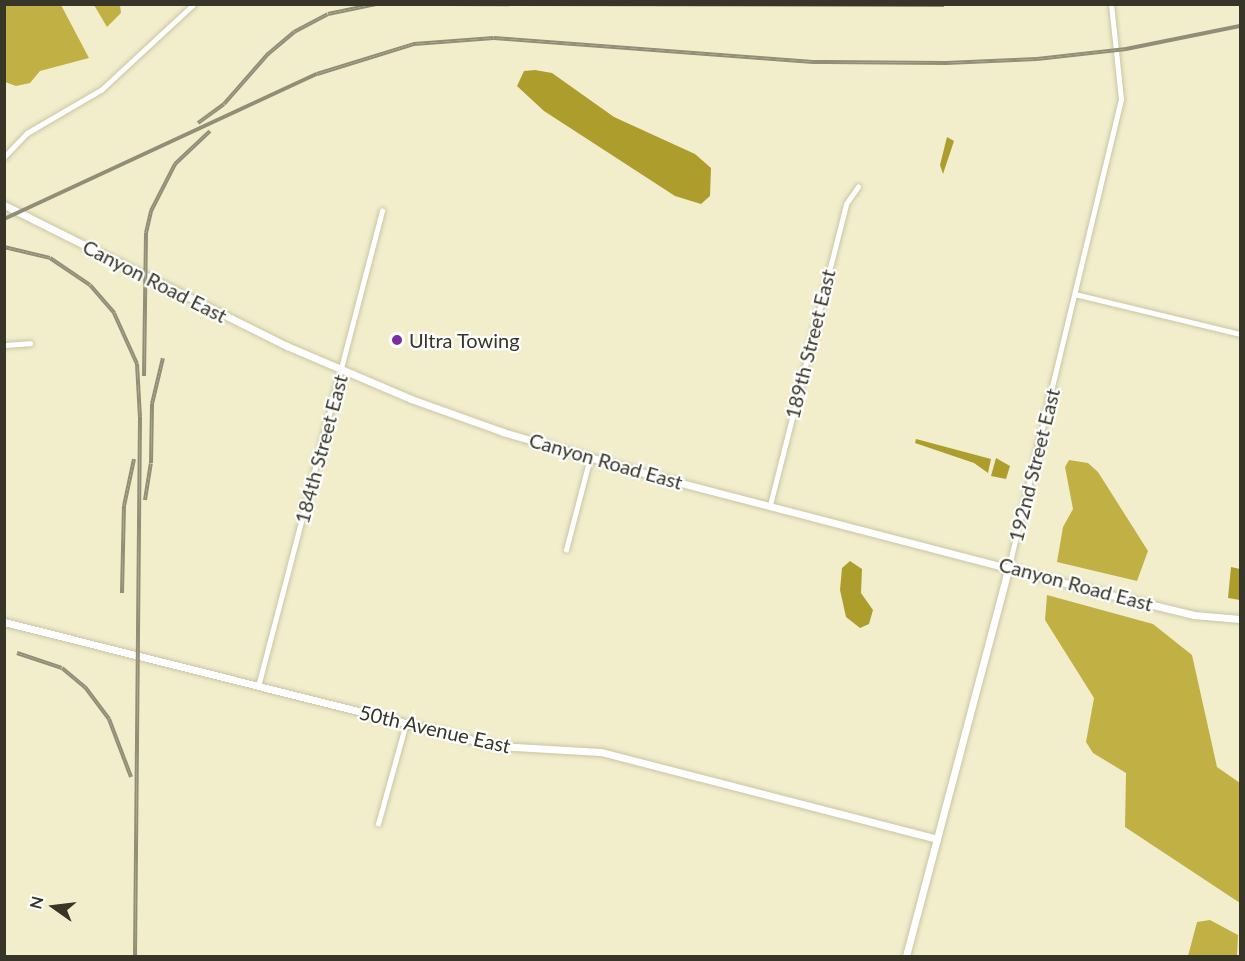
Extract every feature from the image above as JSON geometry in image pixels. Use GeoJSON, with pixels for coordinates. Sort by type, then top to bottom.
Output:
{"type":"FeatureCollection","features":[{"type":"Feature","properties":{"kind":"street"},"geometry":{"type":"LineString","coordinates":[[4,157],[27,133],[101,90],[194,4]]}},
{"type":"Feature","properties":{"kind":"street","name":"192nd Street East"},"geometry":{"type":"LineString","coordinates":[[906,957],[1009,566],[1121,99],[1111,4]]}},
{"type":"Feature","properties":{"kind":"street","name":"189th Street East"},"geometry":{"type":"LineString","coordinates":[[770,505],[846,204],[858,187]]}},
{"type":"Feature","properties":{"kind":"street","name":"Canyon Road East"},"geometry":{"type":"LineString","coordinates":[[4,205],[237,322],[342,370],[444,411],[590,458],[1194,615],[1240,619]]}},
{"type":"Feature","properties":{"kind":"street","name":"184th Street East"},"geometry":{"type":"LineString","coordinates":[[258,687],[382,211]]}},
{"type":"Feature","properties":{"kind":"street"},"geometry":{"type":"LineString","coordinates":[[1076,294],[1240,334]]}},
{"type":"Feature","properties":{"kind":"street"},"geometry":{"type":"LineString","coordinates":[[4,345],[30,343]]}},
{"type":"Feature","properties":{"kind":"street"},"geometry":{"type":"LineString","coordinates":[[566,550],[590,458]]}},
{"type":"Feature","properties":{"kind":"street","name":"50th Avenue East"},"geometry":{"type":"LineString","coordinates":[[4,622],[507,748],[620,756],[937,839]]}},
{"type":"Feature","properties":{"kind":"street"},"geometry":{"type":"LineString","coordinates":[[378,824],[406,723]]}},
{"type":"Feature","properties":{"kind":"shaded area"},"geometry":{"type":"Polygon","coordinates":[[[5,4],[61,5],[89,58],[40,71],[30,83],[16,86],[5,82],[5,4]]]}},
{"type":"Feature","properties":{"kind":"shaded area"},"geometry":{"type":"Polygon","coordinates":[[[94,5],[120,5],[121,13],[107,27],[94,5]]]}},
{"type":"Feature","properties":{"kind":"shaded area"},"geometry":{"type":"Polygon","coordinates":[[[524,71],[552,73],[614,117],[695,154],[711,168],[710,196],[701,204],[675,196],[544,111],[517,86],[524,71]]]}},
{"type":"Feature","properties":{"kind":"shaded area"},"geometry":{"type":"Polygon","coordinates":[[[947,137],[954,141],[943,174],[940,165],[947,137]]]}},
{"type":"Feature","properties":{"kind":"shaded area"},"geometry":{"type":"Polygon","coordinates":[[[916,439],[991,459],[988,473],[974,463],[915,443],[916,439]]]}},
{"type":"Feature","properties":{"kind":"shaded area"},"geometry":{"type":"Polygon","coordinates":[[[996,458],[1010,466],[1006,479],[991,476],[996,458]]]}},
{"type":"Feature","properties":{"kind":"shaded area"},"geometry":{"type":"Polygon","coordinates":[[[1069,460],[1088,463],[1098,472],[1148,551],[1137,581],[1057,562],[1063,527],[1073,509],[1065,467],[1069,460]]]}},
{"type":"Feature","properties":{"kind":"shaded area"},"geometry":{"type":"Polygon","coordinates":[[[850,561],[862,569],[861,593],[873,610],[869,624],[860,628],[846,617],[840,590],[842,568],[850,561]]]}},
{"type":"Feature","properties":{"kind":"shaded area"},"geometry":{"type":"Polygon","coordinates":[[[1231,567],[1240,569],[1240,600],[1228,598],[1231,567]]]}},
{"type":"Feature","properties":{"kind":"shaded area"},"geometry":{"type":"Polygon","coordinates":[[[1047,595],[1153,624],[1192,655],[1217,767],[1240,783],[1240,903],[1125,827],[1126,773],[1093,753],[1086,742],[1094,698],[1045,620],[1047,595]]]}},
{"type":"Feature","properties":{"kind":"shaded area"},"geometry":{"type":"Polygon","coordinates":[[[1210,920],[1238,935],[1237,956],[1188,956],[1197,922],[1210,920]]]}},
{"type":"Feature","properties":{"kind":"railway"},"geometry":{"type":"LineString","coordinates":[[198,123],[224,104],[268,54],[294,32],[328,14],[376,4]]}},
{"type":"Feature","properties":{"kind":"railway"},"geometry":{"type":"LineString","coordinates":[[444,4],[944,5]]}},
{"type":"Feature","properties":{"kind":"railway"},"geometry":{"type":"LineString","coordinates":[[4,219],[317,74],[414,44],[494,38],[813,62],[946,63],[1037,59],[1126,49],[1240,26]]}},
{"type":"Feature","properties":{"kind":"railway"},"geometry":{"type":"LineString","coordinates":[[144,376],[146,233],[151,211],[175,164],[210,131]]}},
{"type":"Feature","properties":{"kind":"railway"},"geometry":{"type":"LineString","coordinates":[[4,247],[50,258],[90,285],[114,313],[137,364],[140,417],[135,956]]}},
{"type":"Feature","properties":{"kind":"railway"},"geometry":{"type":"LineString","coordinates":[[145,500],[151,463],[152,404],[163,358]]}},
{"type":"Feature","properties":{"kind":"railway"},"geometry":{"type":"LineString","coordinates":[[122,593],[124,506],[134,459]]}},
{"type":"Feature","properties":{"kind":"railway"},"geometry":{"type":"LineString","coordinates":[[17,653],[62,668],[85,687],[109,719],[131,777]]}},
{"type":"Feature","properties":{"kind":"place","name":"Ultra Towing"},"geometry":{"type":"Point","coordinates":[397,340]}}]}
